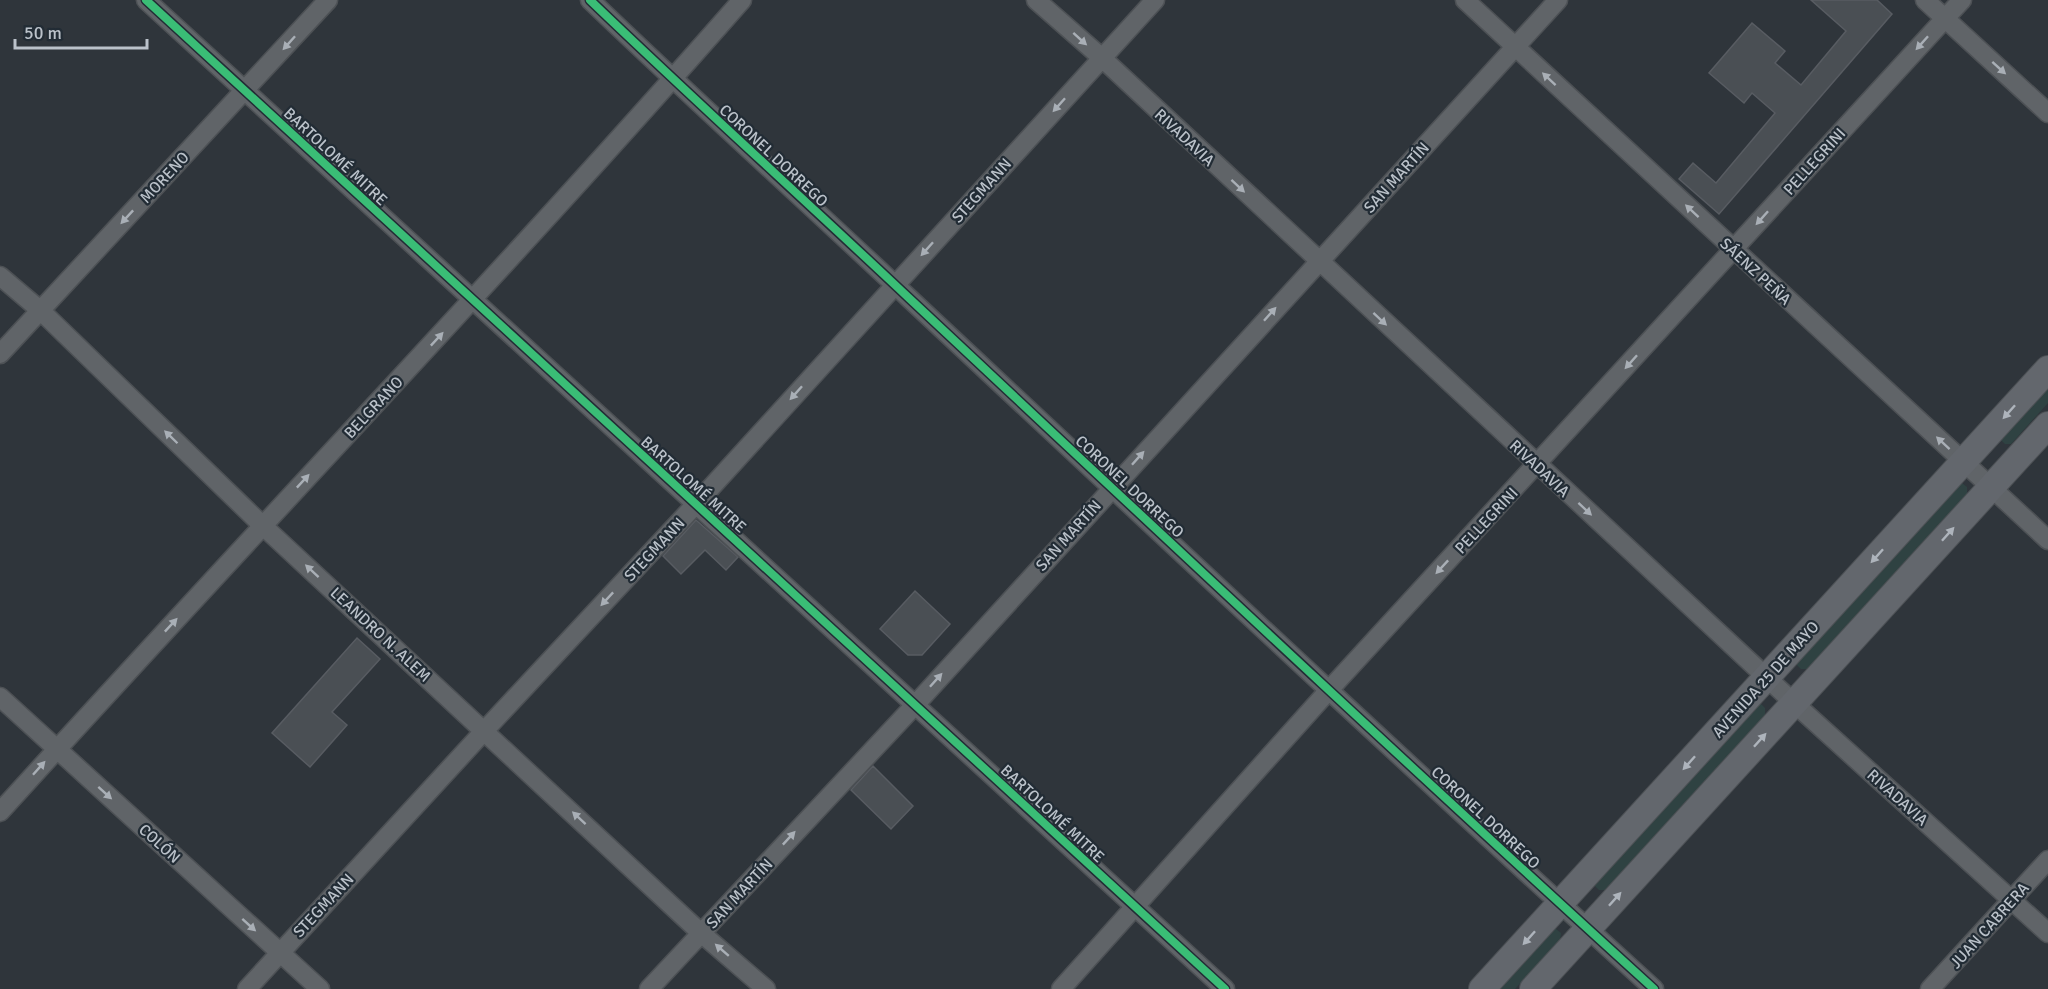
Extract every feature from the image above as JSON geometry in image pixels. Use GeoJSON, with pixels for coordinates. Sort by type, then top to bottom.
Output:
{"type":"FeatureCollection","features":[{"type":"Feature","properties":{"kind":"main road","name":"AVENIDA 25 DE MAYO"},"geometry":{"type":"LineString","coordinates":[[1482,989],[2048,369]]}},
{"type":"Feature","properties":{"kind":"main road"},"geometry":{"type":"LineString","coordinates":[[1533,989],[2048,424]]}},
{"type":"Feature","properties":{"kind":"street","name":"BARTOLOMÉ MITRE"},"geometry":{"type":"LineString","coordinates":[[146,0],[1225,989]]}},
{"type":"Feature","properties":{"kind":"street","name":"MORENO"},"geometry":{"type":"LineString","coordinates":[[0,354],[328,0]]}},
{"type":"Feature","properties":{"kind":"street","name":"CORONEL DORREGO"},"geometry":{"type":"LineString","coordinates":[[590,0],[1329,690],[1654,989]]}},
{"type":"Feature","properties":{"kind":"street","name":"BELGRANO"},"geometry":{"type":"LineString","coordinates":[[0,812],[262,525],[473,300],[742,0]]}},
{"type":"Feature","properties":{"kind":"street","name":"RIVADAVIA"},"geometry":{"type":"LineString","coordinates":[[1036,0],[1102,58],[1318,262],[1794,703],[2048,933]]}},
{"type":"Feature","properties":{"kind":"street","name":"STEGMANN"},"geometry":{"type":"LineString","coordinates":[[247,989],[696,504],[1155,0]]}},
{"type":"Feature","properties":{"kind":"street","name":"SÁENZ PEÑA"},"geometry":{"type":"LineString","coordinates":[[1465,0],[2048,540]]}},
{"type":"Feature","properties":{"kind":"street","name":"SAN MARTÍN"},"geometry":{"type":"LineString","coordinates":[[649,989],[915,705],[1111,487],[1558,0]]}},
{"type":"Feature","properties":{"kind":"street"},"geometry":{"type":"LineString","coordinates":[[1925,0],[2048,113]]}},
{"type":"Feature","properties":{"kind":"street","name":"PELLEGRINI"},"geometry":{"type":"LineString","coordinates":[[1061,989],[1329,690],[1962,0]]}},
{"type":"Feature","properties":{"kind":"street","name":"LEANDRO N. ALEM"},"geometry":{"type":"LineString","coordinates":[[0,276],[40,310],[262,525],[701,933],[766,989]]}},
{"type":"Feature","properties":{"kind":"street","name":"COLÓN"},"geometry":{"type":"LineString","coordinates":[[0,697],[320,989]]}},
{"type":"Feature","properties":{"kind":"street","name":"JUAN CABRERA"},"geometry":{"type":"LineString","coordinates":[[1930,989],[2048,860]]}},
{"type":"Feature","properties":{"kind":"shaded area"},"geometry":{"type":"Polygon","coordinates":[[[2048,381],[2048,403],[2011,444],[2005,444],[2000,439],[2048,381]]]}},
{"type":"Feature","properties":{"kind":"shaded area"},"geometry":{"type":"Polygon","coordinates":[[[1962,483],[1967,487],[1967,494],[1807,669],[1801,669],[1796,664],[1796,659],[1955,484],[1962,483]]]}},
{"type":"Feature","properties":{"kind":"shaded area"},"geometry":{"type":"Polygon","coordinates":[[[1761,704],[1765,708],[1765,715],[1605,890],[1599,890],[1594,885],[1594,880],[1754,705],[1761,704]]]}},
{"type":"Feature","properties":{"kind":"shaded area"},"geometry":{"type":"Polygon","coordinates":[[[1549,929],[1556,929],[1561,933],[1560,940],[1515,989],[1495,989],[1549,929]]]}},
{"type":"Feature","properties":{"kind":"building"},"geometry":{"type":"Polygon","coordinates":[[[1811,0],[1877,0],[1892,14],[1719,214],[1679,179],[1693,163],[1716,183],[1775,113],[1752,93],[1744,103],[1709,73],[1752,23],[1785,51],[1775,63],[1801,85],[1846,31],[1811,0]]]}},
{"type":"Feature","properties":{"kind":"building"},"geometry":{"type":"Polygon","coordinates":[[[696,520],[738,557],[726,570],[705,550],[681,574],[663,556],[696,520]]]}},
{"type":"Feature","properties":{"kind":"building"},"geometry":{"type":"Polygon","coordinates":[[[915,591],[950,624],[922,655],[908,655],[880,629],[915,591]]]}},
{"type":"Feature","properties":{"kind":"building"},"geometry":{"type":"Polygon","coordinates":[[[357,638],[380,659],[332,712],[347,725],[310,767],[272,733],[357,638]]]}},
{"type":"Feature","properties":{"kind":"building"},"geometry":{"type":"Polygon","coordinates":[[[873,766],[913,806],[891,829],[851,790],[873,766]]]}},
{"type":"Feature","properties":{"kind":"cycle path"},"geometry":{"type":"LineString","coordinates":[[146,0],[1225,989]]}},
{"type":"Feature","properties":{"kind":"cycle path"},"geometry":{"type":"LineString","coordinates":[[590,0],[1281,646],[1654,989]]}}]}
